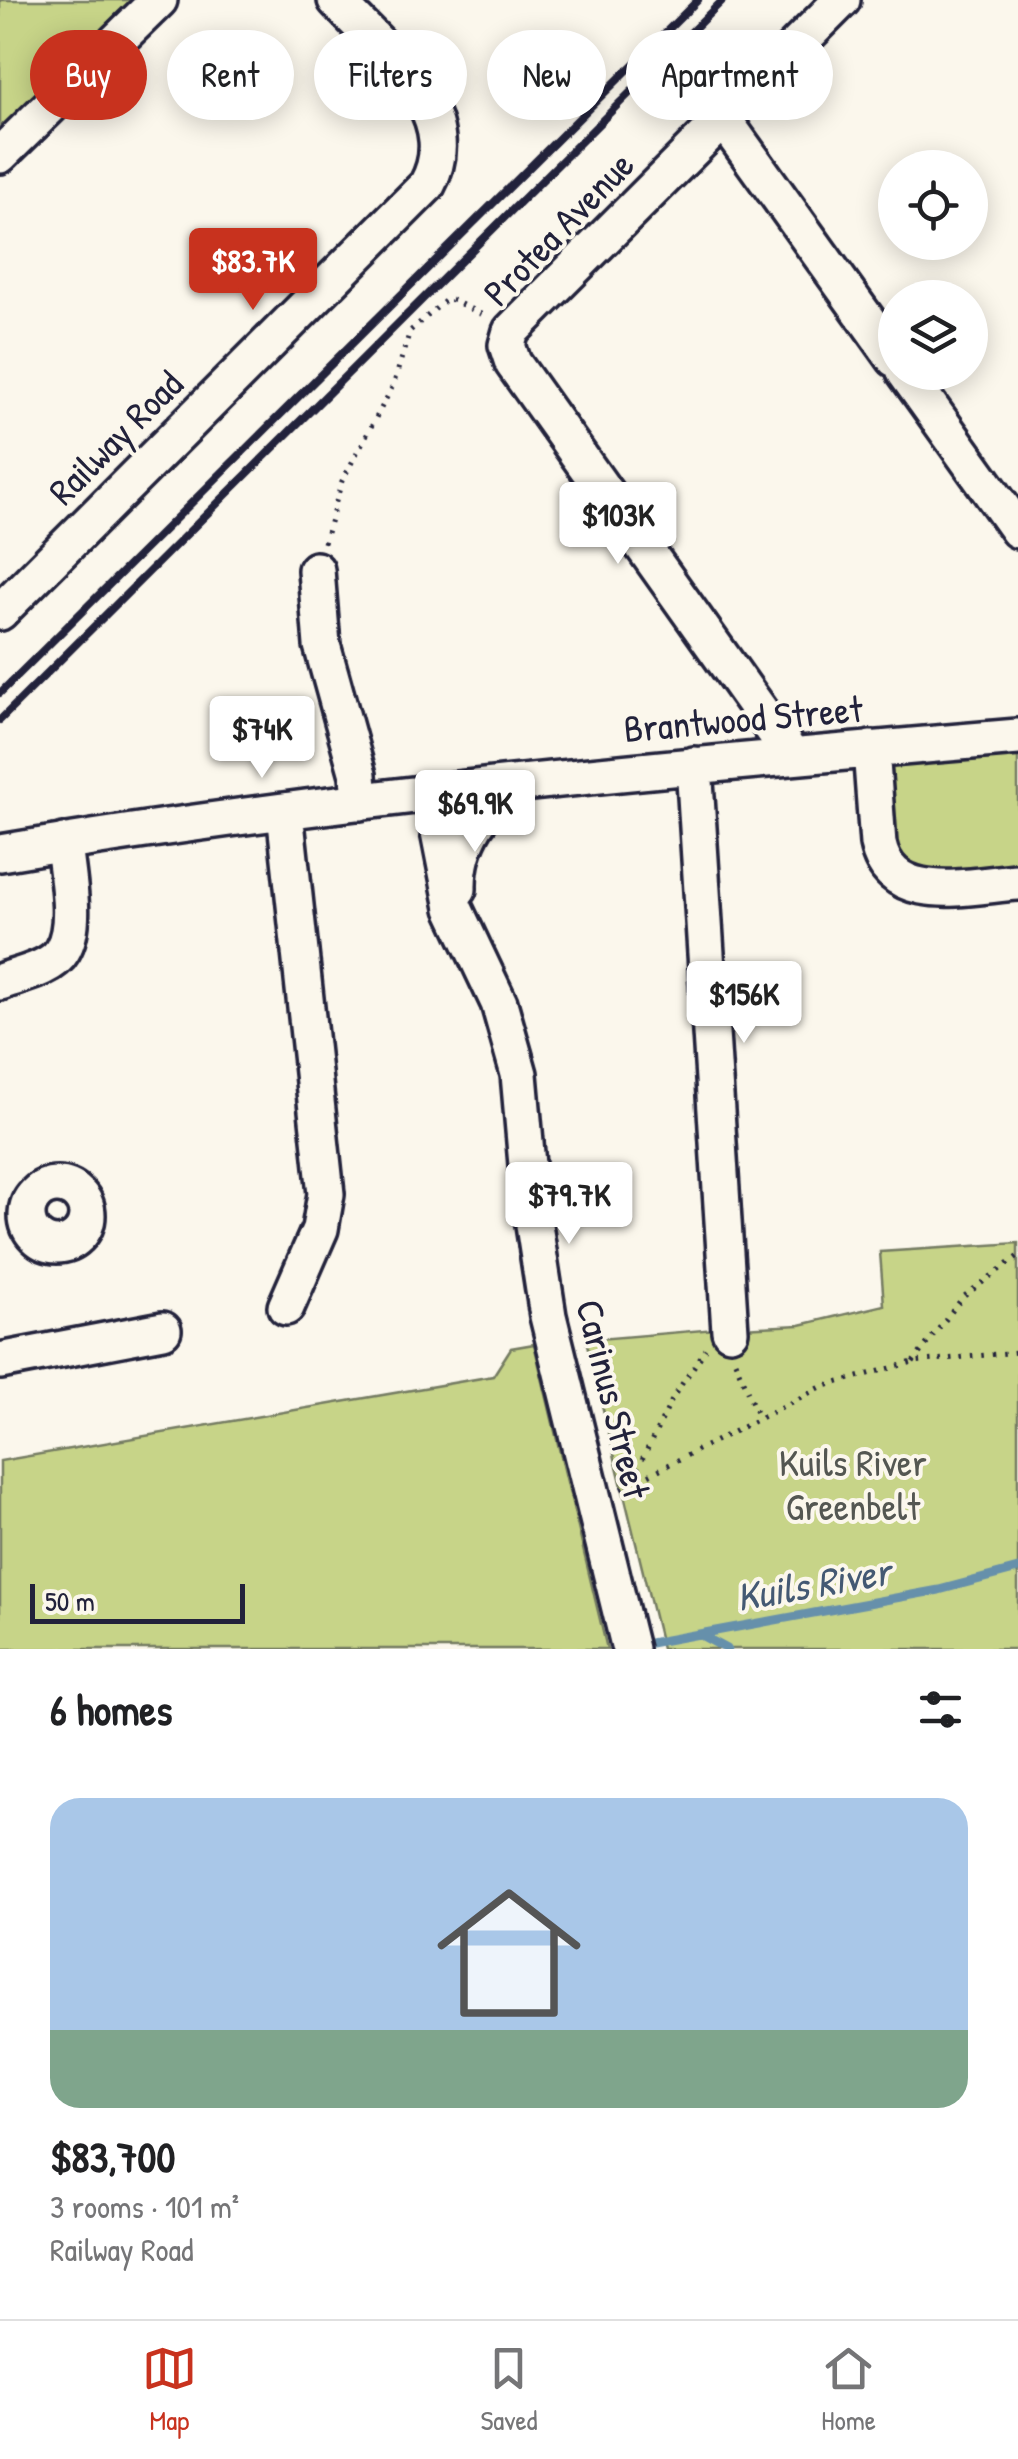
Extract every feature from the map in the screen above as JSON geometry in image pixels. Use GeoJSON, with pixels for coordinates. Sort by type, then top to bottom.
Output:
{"type":"FeatureCollection","features":[{"type":"Feature","properties":{"kind":"street"},"geometry":{"type":"LineString","coordinates":[[0,155],[158,0]]}},
{"type":"Feature","properties":{"kind":"street","name":"Railway Road"},"geometry":{"type":"LineString","coordinates":[[0,612],[428,185],[440,148],[436,117],[336,0]]}},
{"type":"Feature","properties":{"kind":"street","name":"Protea Avenue"},"geometry":{"type":"LineString","coordinates":[[812,30],[842,0]]}},
{"type":"Feature","properties":{"kind":"street","name":"Protea Avenue"},"geometry":{"type":"LineString","coordinates":[[509,338],[722,120]]}},
{"type":"Feature","properties":{"kind":"street"},"geometry":{"type":"LineString","coordinates":[[724,120],[878,335]]}},
{"type":"Feature","properties":{"kind":"street"},"geometry":{"type":"LineString","coordinates":[[509,338],[513,363],[792,756]]}},
{"type":"Feature","properties":{"kind":"street"},"geometry":{"type":"LineString","coordinates":[[918,390],[1018,530]]}},
{"type":"Feature","properties":{"kind":"street"},"geometry":{"type":"LineString","coordinates":[[316,570],[322,645],[358,774],[360,802]]}},
{"type":"Feature","properties":{"kind":"street","name":"Brantwood Street"},"geometry":{"type":"LineString","coordinates":[[0,853],[95,834],[534,778],[1018,737]]}},
{"type":"Feature","properties":{"kind":"street"},"geometry":{"type":"LineString","coordinates":[[871,750],[880,857],[896,878],[923,887],[1017,882],[1018,904]]}},
{"type":"Feature","properties":{"kind":"street"},"geometry":{"type":"LineString","coordinates":[[694,764],[730,1330]]}},
{"type":"Feature","properties":{"kind":"street","name":"Carinus Street"},"geometry":{"type":"LineString","coordinates":[[470,937],[458,898],[460,859],[467,840],[501,796],[534,778]]}},
{"type":"Feature","properties":{"kind":"street","name":"Carinus Street"},"geometry":{"type":"LineString","coordinates":[[430,791],[454,908],[499,1004],[519,1074],[537,1256],[610,1490],[614,1580],[630,1649]]}},
{"type":"Feature","properties":{"kind":"street"},"geometry":{"type":"LineString","coordinates":[[285,812],[326,1194],[320,1229],[286,1306]]}},
{"type":"Feature","properties":{"kind":"street"},"geometry":{"type":"LineString","coordinates":[[0,982],[43,966],[62,953],[69,928],[64,842]]}},
{"type":"Feature","properties":{"kind":"street"},"geometry":{"type":"LineString","coordinates":[[0,1361],[163,1330]]}},
{"type":"Feature","properties":{"kind":"path"},"geometry":{"type":"LineString","coordinates":[[316,570],[342,481],[393,386],[410,332],[448,298],[509,338]]}},
{"type":"Feature","properties":{"kind":"path"},"geometry":{"type":"LineString","coordinates":[[913,1362],[963,1296],[1018,1256]]}},
{"type":"Feature","properties":{"kind":"path"},"geometry":{"type":"LineString","coordinates":[[610,1490],[700,1356],[730,1330],[747,1400],[758,1418]]}},
{"type":"Feature","properties":{"kind":"path"},"geometry":{"type":"LineString","coordinates":[[610,1490],[821,1387],[913,1362],[1018,1352]]}},
{"type":"Feature","properties":{"kind":"green space"},"geometry":{"type":"Polygon","coordinates":[[[0,0],[139,0],[109,30],[30,30],[30,107],[0,137],[0,0]]]}},
{"type":"Feature","properties":{"kind":"green space"},"geometry":{"type":"Polygon","coordinates":[[[1018,750],[1018,869],[919,873],[894,852],[891,765],[1018,750]]]}},
{"type":"Feature","properties":{"kind":"green space","name":"Kuils River Greenbelt"},"geometry":{"type":"Polygon","coordinates":[[[1018,1243],[1018,1649],[662,1649],[586,1340],[715,1329],[714,1342],[743,1340],[742,1328],[800,1325],[884,1305],[880,1252],[1018,1243]]]}},
{"type":"Feature","properties":{"kind":"green space"},"geometry":{"type":"Polygon","coordinates":[[[534,1344],[607,1649],[0,1649],[0,1461],[493,1376],[511,1348],[534,1344]]]}},
{"type":"Feature","properties":{"kind":"waterway","name":"Kuils River"},"geometry":{"type":"LineString","coordinates":[[639,1645],[939,1590],[1018,1569]]}},
{"type":"Feature","properties":{"kind":"waterway"},"geometry":{"type":"LineString","coordinates":[[699,1634],[727,1649]]}},
{"type":"Feature","properties":{"kind":"railway"},"geometry":{"type":"LineString","coordinates":[[0,693],[698,0]]}},
{"type":"Feature","properties":{"kind":"railway"},"geometry":{"type":"LineString","coordinates":[[0,720],[723,0]]}}]}
